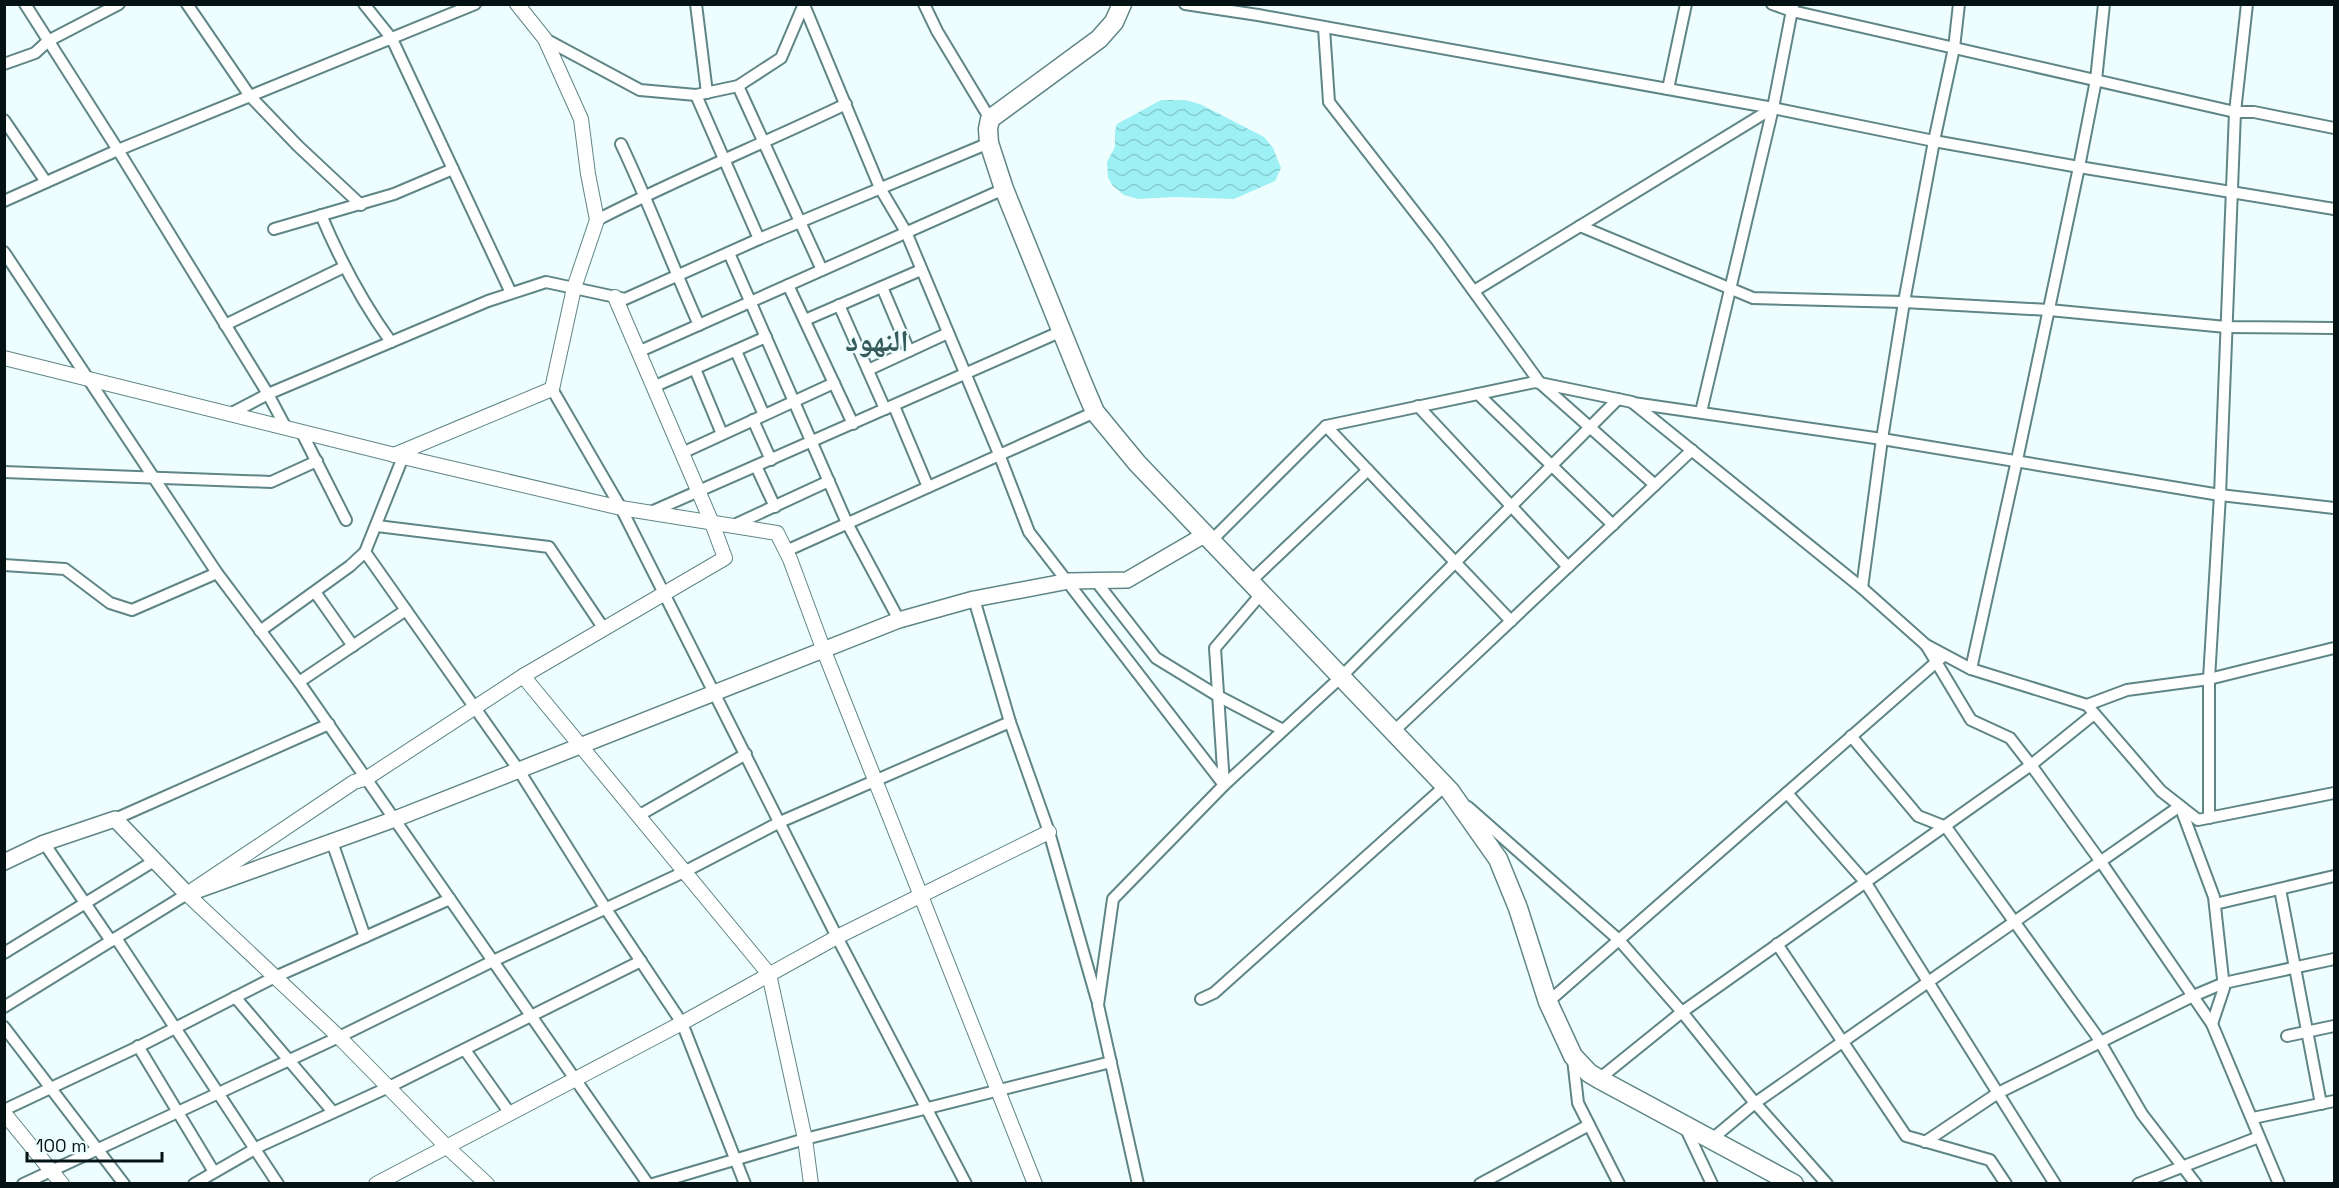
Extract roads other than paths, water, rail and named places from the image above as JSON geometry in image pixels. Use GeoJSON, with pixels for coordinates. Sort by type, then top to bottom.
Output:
{"type":"FeatureCollection","features":[{"type":"Feature","properties":{"kind":"highway"},"geometry":{"type":"LineString","coordinates":[[1122,4],[1114,22],[1099,39],[990,119],[988,129],[989,143],[1004,189],[1095,412],[1137,463],[1448,788],[1498,859],[1518,908],[1548,1002],[1573,1056],[1599,1079],[1794,1184]]}},
{"type":"Feature","properties":{"kind":"main road"},"geometry":{"type":"LineString","coordinates":[[4,862],[44,843],[115,819],[187,894],[395,819],[899,620],[974,598],[1069,581],[1127,580],[1209,537]]}},
{"type":"Feature","properties":{"kind":"street"},"geometry":{"type":"LineString","coordinates":[[25,4],[118,150],[268,394],[286,428]]}},
{"type":"Feature","properties":{"kind":"street"},"geometry":{"type":"LineString","coordinates":[[4,64],[35,53],[48,41],[119,4]]}},
{"type":"Feature","properties":{"kind":"street"},"geometry":{"type":"LineString","coordinates":[[187,4],[250,96],[298,146],[361,205]]}},
{"type":"Feature","properties":{"kind":"street"},"geometry":{"type":"LineString","coordinates":[[364,4],[392,39],[511,293]]}},
{"type":"Feature","properties":{"kind":"street"},"geometry":{"type":"LineString","coordinates":[[4,201],[118,150],[475,4]]}},
{"type":"Feature","properties":{"kind":"street"},"geometry":{"type":"LineString","coordinates":[[517,4],[545,39],[581,119],[597,220],[574,288],[552,389],[621,508],[837,936],[966,1184]]}},
{"type":"Feature","properties":{"kind":"street"},"geometry":{"type":"LineString","coordinates":[[696,4],[701,94],[724,160],[759,239]]}},
{"type":"Feature","properties":{"kind":"street"},"geometry":{"type":"LineString","coordinates":[[924,4],[937,31],[990,119]]}},
{"type":"Feature","properties":{"kind":"street"},"geometry":{"type":"LineString","coordinates":[[1185,4],[1259,10],[1324,28],[1773,108],[1934,141],[2232,194],[2334,209]]}},
{"type":"Feature","properties":{"kind":"street"},"geometry":{"type":"LineString","coordinates":[[1668,89],[1686,4]]}},
{"type":"Feature","properties":{"kind":"street"},"geometry":{"type":"LineString","coordinates":[[1772,4],[2235,112],[2254,112],[2334,128]]}},
{"type":"Feature","properties":{"kind":"street"},"geometry":{"type":"LineString","coordinates":[[1862,588],[1882,439],[1904,302],[1954,48],[1959,4]]}},
{"type":"Feature","properties":{"kind":"street"},"geometry":{"type":"LineString","coordinates":[[1971,669],[2018,460],[2079,167],[2096,80],[2104,4]]}},
{"type":"Feature","properties":{"kind":"street"},"geometry":{"type":"LineString","coordinates":[[2209,818],[2209,679],[2220,495],[2235,112],[2247,4]]}},
{"type":"Feature","properties":{"kind":"street"},"geometry":{"type":"LineString","coordinates":[[545,39],[640,90],[701,94],[738,86],[781,58],[804,5]]}},
{"type":"Feature","properties":{"kind":"street"},"geometry":{"type":"LineString","coordinates":[[804,5],[880,188],[906,232],[999,454],[1029,532],[1224,785]]}},
{"type":"Feature","properties":{"kind":"street"},"geometry":{"type":"LineString","coordinates":[[1701,412],[1773,108],[1792,8]]}},
{"type":"Feature","properties":{"kind":"street"},"geometry":{"type":"LineString","coordinates":[[1324,28],[1329,102],[1474,291],[1540,383],[1655,485]]}},
{"type":"Feature","properties":{"kind":"street"},"geometry":{"type":"LineString","coordinates":[[738,86],[822,270]]}},
{"type":"Feature","properties":{"kind":"street"},"geometry":{"type":"LineString","coordinates":[[597,220],[645,195],[764,144],[846,104]]}},
{"type":"Feature","properties":{"kind":"street"},"geometry":{"type":"LineString","coordinates":[[1474,291],[1773,108]]}},
{"type":"Feature","properties":{"kind":"street"},"geometry":{"type":"LineString","coordinates":[[4,120],[46,182]]}},
{"type":"Feature","properties":{"kind":"street"},"geometry":{"type":"LineString","coordinates":[[230,414],[268,394],[488,301],[546,282],[626,299],[759,239],[800,224],[989,143]]}},
{"type":"Feature","properties":{"kind":"street"},"geometry":{"type":"LineString","coordinates":[[621,144],[645,195],[677,277],[699,325]]}},
{"type":"Feature","properties":{"kind":"street"},"geometry":{"type":"LineString","coordinates":[[274,229],[361,205],[453,170]]}},
{"type":"Feature","properties":{"kind":"street"},"geometry":{"type":"LineString","coordinates":[[638,352],[1004,189]]}},
{"type":"Feature","properties":{"kind":"street"},"geometry":{"type":"LineString","coordinates":[[321,215],[344,267],[391,342]]}},
{"type":"Feature","properties":{"kind":"street"},"geometry":{"type":"LineString","coordinates":[[1580,226],[1753,298],[1904,302],[2049,310],[2226,327],[2334,328]]}},
{"type":"Feature","properties":{"kind":"street"},"geometry":{"type":"LineString","coordinates":[[4,252],[217,573],[299,682],[367,778],[648,1184]]}},
{"type":"Feature","properties":{"kind":"street"},"geometry":{"type":"LineString","coordinates":[[729,253],[847,524],[899,620]]}},
{"type":"Feature","properties":{"kind":"street"},"geometry":{"type":"LineString","coordinates":[[225,325],[344,267]]}},
{"type":"Feature","properties":{"kind":"street"},"geometry":{"type":"LineString","coordinates":[[805,320],[921,270]]}},
{"type":"Feature","properties":{"kind":"street"},"geometry":{"type":"LineString","coordinates":[[788,285],[853,424]]}},
{"type":"Feature","properties":{"kind":"street"},"geometry":{"type":"LineString","coordinates":[[882,287],[909,351]]}},
{"type":"Feature","properties":{"kind":"street"},"geometry":{"type":"LineString","coordinates":[[4,1007],[187,894],[354,782],[367,778],[523,676],[724,558],[712,523],[615,297]]}},
{"type":"Feature","properties":{"kind":"street"},"geometry":{"type":"LineString","coordinates":[[839,306],[868,370],[890,407],[928,487]]}},
{"type":"Feature","properties":{"kind":"street"},"geometry":{"type":"LineString","coordinates":[[650,512],[1062,331]]}},
{"type":"Feature","properties":{"kind":"street"},"geometry":{"type":"LineString","coordinates":[[868,370],[948,333]]}},
{"type":"Feature","properties":{"kind":"street"},"geometry":{"type":"LineString","coordinates":[[653,387],[766,337]]}},
{"type":"Feature","properties":{"kind":"street"},"geometry":{"type":"LineString","coordinates":[[736,351],[771,460]]}},
{"type":"Feature","properties":{"kind":"street"},"geometry":{"type":"LineString","coordinates":[[4,358],[399,456],[621,508],[777,534],[786,551],[996,1091],[1035,1184]]}},
{"type":"Feature","properties":{"kind":"street"},"geometry":{"type":"LineString","coordinates":[[695,369],[722,434]]}},
{"type":"Feature","properties":{"kind":"street"},"geometry":{"type":"LineString","coordinates":[[1209,537],[1326,426],[1535,382],[1632,402],[2018,460],[2220,495],[2334,508]]}},
{"type":"Feature","properties":{"kind":"street"},"geometry":{"type":"LineString","coordinates":[[682,453],[834,383]]}},
{"type":"Feature","properties":{"kind":"street"},"geometry":{"type":"LineString","coordinates":[[260,631],[366,552],[377,526],[399,456],[552,389]]}},
{"type":"Feature","properties":{"kind":"street"},"geometry":{"type":"LineString","coordinates":[[1479,394],[1613,525]]}},
{"type":"Feature","properties":{"kind":"street"},"geometry":{"type":"LineString","coordinates":[[1098,1005],[1113,898],[1224,785],[1341,676],[1618,399]]}},
{"type":"Feature","properties":{"kind":"street"},"geometry":{"type":"LineString","coordinates":[[1632,402],[1862,588],[1940,658],[1971,720],[2010,738],[2101,862],[2212,1024],[2279,1184]]}},
{"type":"Feature","properties":{"kind":"street"},"geometry":{"type":"LineString","coordinates":[[1418,406],[1568,567]]}},
{"type":"Feature","properties":{"kind":"street"},"geometry":{"type":"LineString","coordinates":[[786,551],[1095,412]]}},
{"type":"Feature","properties":{"kind":"street"},"geometry":{"type":"LineString","coordinates":[[1326,426],[1511,621]]}},
{"type":"Feature","properties":{"kind":"street"},"geometry":{"type":"LineString","coordinates":[[301,431],[346,520]]}},
{"type":"Feature","properties":{"kind":"street"},"geometry":{"type":"LineString","coordinates":[[1394,731],[1692,450]]}},
{"type":"Feature","properties":{"kind":"street"},"geometry":{"type":"LineString","coordinates":[[4,472],[271,482],[318,461]]}},
{"type":"Feature","properties":{"kind":"street"},"geometry":{"type":"LineString","coordinates":[[756,466],[775,507]]}},
{"type":"Feature","properties":{"kind":"street"},"geometry":{"type":"LineString","coordinates":[[1224,785],[1215,648],[1256,587],[1368,471]]}},
{"type":"Feature","properties":{"kind":"street"},"geometry":{"type":"LineString","coordinates":[[732,526],[829,481]]}},
{"type":"Feature","properties":{"kind":"street"},"geometry":{"type":"LineString","coordinates":[[377,526],[549,547],[604,629]]}},
{"type":"Feature","properties":{"kind":"street"},"geometry":{"type":"LineString","coordinates":[[366,552],[518,769],[606,909],[682,1023],[745,1184]]}},
{"type":"Feature","properties":{"kind":"street"},"geometry":{"type":"LineString","coordinates":[[4,565],[65,569],[110,603],[132,610],[217,573]]}},
{"type":"Feature","properties":{"kind":"street"},"geometry":{"type":"LineString","coordinates":[[1095,580],[1156,658],[1218,696],[1283,730]]}},
{"type":"Feature","properties":{"kind":"street"},"geometry":{"type":"LineString","coordinates":[[315,592],[353,646]]}},
{"type":"Feature","properties":{"kind":"street"},"geometry":{"type":"LineString","coordinates":[[974,598],[1010,722],[1049,832],[1098,1005],[1138,1184]]}},
{"type":"Feature","properties":{"kind":"street"},"geometry":{"type":"LineString","coordinates":[[299,682],[406,610]]}},
{"type":"Feature","properties":{"kind":"street"},"geometry":{"type":"LineString","coordinates":[[1599,1079],[1682,1012],[2031,765],[2091,710],[2127,690],[2209,679],[2334,648]]}},
{"type":"Feature","properties":{"kind":"street"},"geometry":{"type":"LineString","coordinates":[[1940,658],[2091,710],[2161,791],[2198,820],[2334,792]]}},
{"type":"Feature","properties":{"kind":"street"},"geometry":{"type":"LineString","coordinates":[[1548,1002],[1940,658]]}},
{"type":"Feature","properties":{"kind":"street"},"geometry":{"type":"LineString","coordinates":[[523,676],[769,974],[805,1139],[810,1184]]}},
{"type":"Feature","properties":{"kind":"street"},"geometry":{"type":"LineString","coordinates":[[23,1184],[339,1037],[493,961],[684,872],[780,822],[1010,722]]}},
{"type":"Feature","properties":{"kind":"street"},"geometry":{"type":"LineString","coordinates":[[115,819],[328,724]]}},
{"type":"Feature","properties":{"kind":"street"},"geometry":{"type":"LineString","coordinates":[[1851,736],[1918,816],[1946,827],[2100,1042],[2142,1114],[2196,1184]]}},
{"type":"Feature","properties":{"kind":"street"},"geometry":{"type":"LineString","coordinates":[[638,816],[746,754]]}},
{"type":"Feature","properties":{"kind":"street"},"geometry":{"type":"LineString","coordinates":[[1201,999],[1214,993],[1448,788],[1619,940],[1682,1012],[1755,1103],[1827,1184]]}},
{"type":"Feature","properties":{"kind":"street"},"geometry":{"type":"LineString","coordinates":[[1787,793],[1866,883],[2055,1184]]}},
{"type":"Feature","properties":{"kind":"street"},"geometry":{"type":"LineString","coordinates":[[1712,1139],[1755,1103],[1842,1041],[1929,983],[2180,806]]}},
{"type":"Feature","properties":{"kind":"street"},"geometry":{"type":"LineString","coordinates":[[2180,806],[2215,904],[2224,988],[2212,1024]]}},
{"type":"Feature","properties":{"kind":"street"},"geometry":{"type":"LineString","coordinates":[[376,1184],[575,1077],[682,1023],[837,936],[1049,832]]}},
{"type":"Feature","properties":{"kind":"street"},"geometry":{"type":"LineString","coordinates":[[332,842],[365,937]]}},
{"type":"Feature","properties":{"kind":"street"},"geometry":{"type":"LineString","coordinates":[[44,843],[176,1028],[278,1184]]}},
{"type":"Feature","properties":{"kind":"street"},"geometry":{"type":"LineString","coordinates":[[4,953],[154,861]]}},
{"type":"Feature","properties":{"kind":"street"},"geometry":{"type":"LineString","coordinates":[[2215,904],[2334,876]]}},
{"type":"Feature","properties":{"kind":"street"},"geometry":{"type":"LineString","coordinates":[[2280,889],[2321,1104]]}},
{"type":"Feature","properties":{"kind":"street"},"geometry":{"type":"LineString","coordinates":[[187,894],[339,1037],[446,1146],[487,1184]]}},
{"type":"Feature","properties":{"kind":"street"},"geometry":{"type":"LineString","coordinates":[[62,1184],[4,1111],[176,1028],[275,977],[450,899]]}},
{"type":"Feature","properties":{"kind":"street"},"geometry":{"type":"LineString","coordinates":[[1777,944],[1906,1136],[1990,1160],[2006,1184]]}},
{"type":"Feature","properties":{"kind":"street"},"geometry":{"type":"LineString","coordinates":[[1925,1142],[1998,1093],[2193,996],[2224,983],[2334,959]]}},
{"type":"Feature","properties":{"kind":"street"},"geometry":{"type":"LineString","coordinates":[[194,1184],[256,1148],[389,1088],[640,960]]}},
{"type":"Feature","properties":{"kind":"street"},"geometry":{"type":"LineString","coordinates":[[235,998],[333,1112]]}},
{"type":"Feature","properties":{"kind":"street"},"geometry":{"type":"LineString","coordinates":[[2287,1036],[2334,1026]]}},
{"type":"Feature","properties":{"kind":"street"},"geometry":{"type":"LineString","coordinates":[[4,1027],[124,1184]]}},
{"type":"Feature","properties":{"kind":"street"},"geometry":{"type":"LineString","coordinates":[[138,1046],[214,1172]]}},
{"type":"Feature","properties":{"kind":"street"},"geometry":{"type":"LineString","coordinates":[[465,1050],[509,1112]]}},
{"type":"Feature","properties":{"kind":"street"},"geometry":{"type":"LineString","coordinates":[[1573,1056],[1578,1103],[1619,1184]]}},
{"type":"Feature","properties":{"kind":"street"},"geometry":{"type":"LineString","coordinates":[[653,1184],[805,1139],[1111,1062]]}},
{"type":"Feature","properties":{"kind":"street"},"geometry":{"type":"LineString","coordinates":[[2253,1118],[2334,1101]]}},
{"type":"Feature","properties":{"kind":"street"},"geometry":{"type":"LineString","coordinates":[[1683,1123],[1712,1184]]}},
{"type":"Feature","properties":{"kind":"street"},"geometry":{"type":"LineString","coordinates":[[1480,1184],[1589,1125]]}},
{"type":"Feature","properties":{"kind":"street"},"geometry":{"type":"LineString","coordinates":[[2138,1184],[2259,1137]]}},
{"type":"Feature","properties":{"kind":"water"},"geometry":{"type":"Polygon","coordinates":[[[1161,100],[1185,100],[1200,104],[1264,137],[1273,148],[1281,168],[1275,181],[1234,199],[1175,197],[1138,199],[1124,195],[1112,185],[1108,178],[1107,162],[1115,147],[1117,124],[1161,100]]]}},
{"type":"Feature","properties":{"kind":"district","name":"النهود"},"geometry":{"type":"Point","coordinates":[877,341]}}]}
